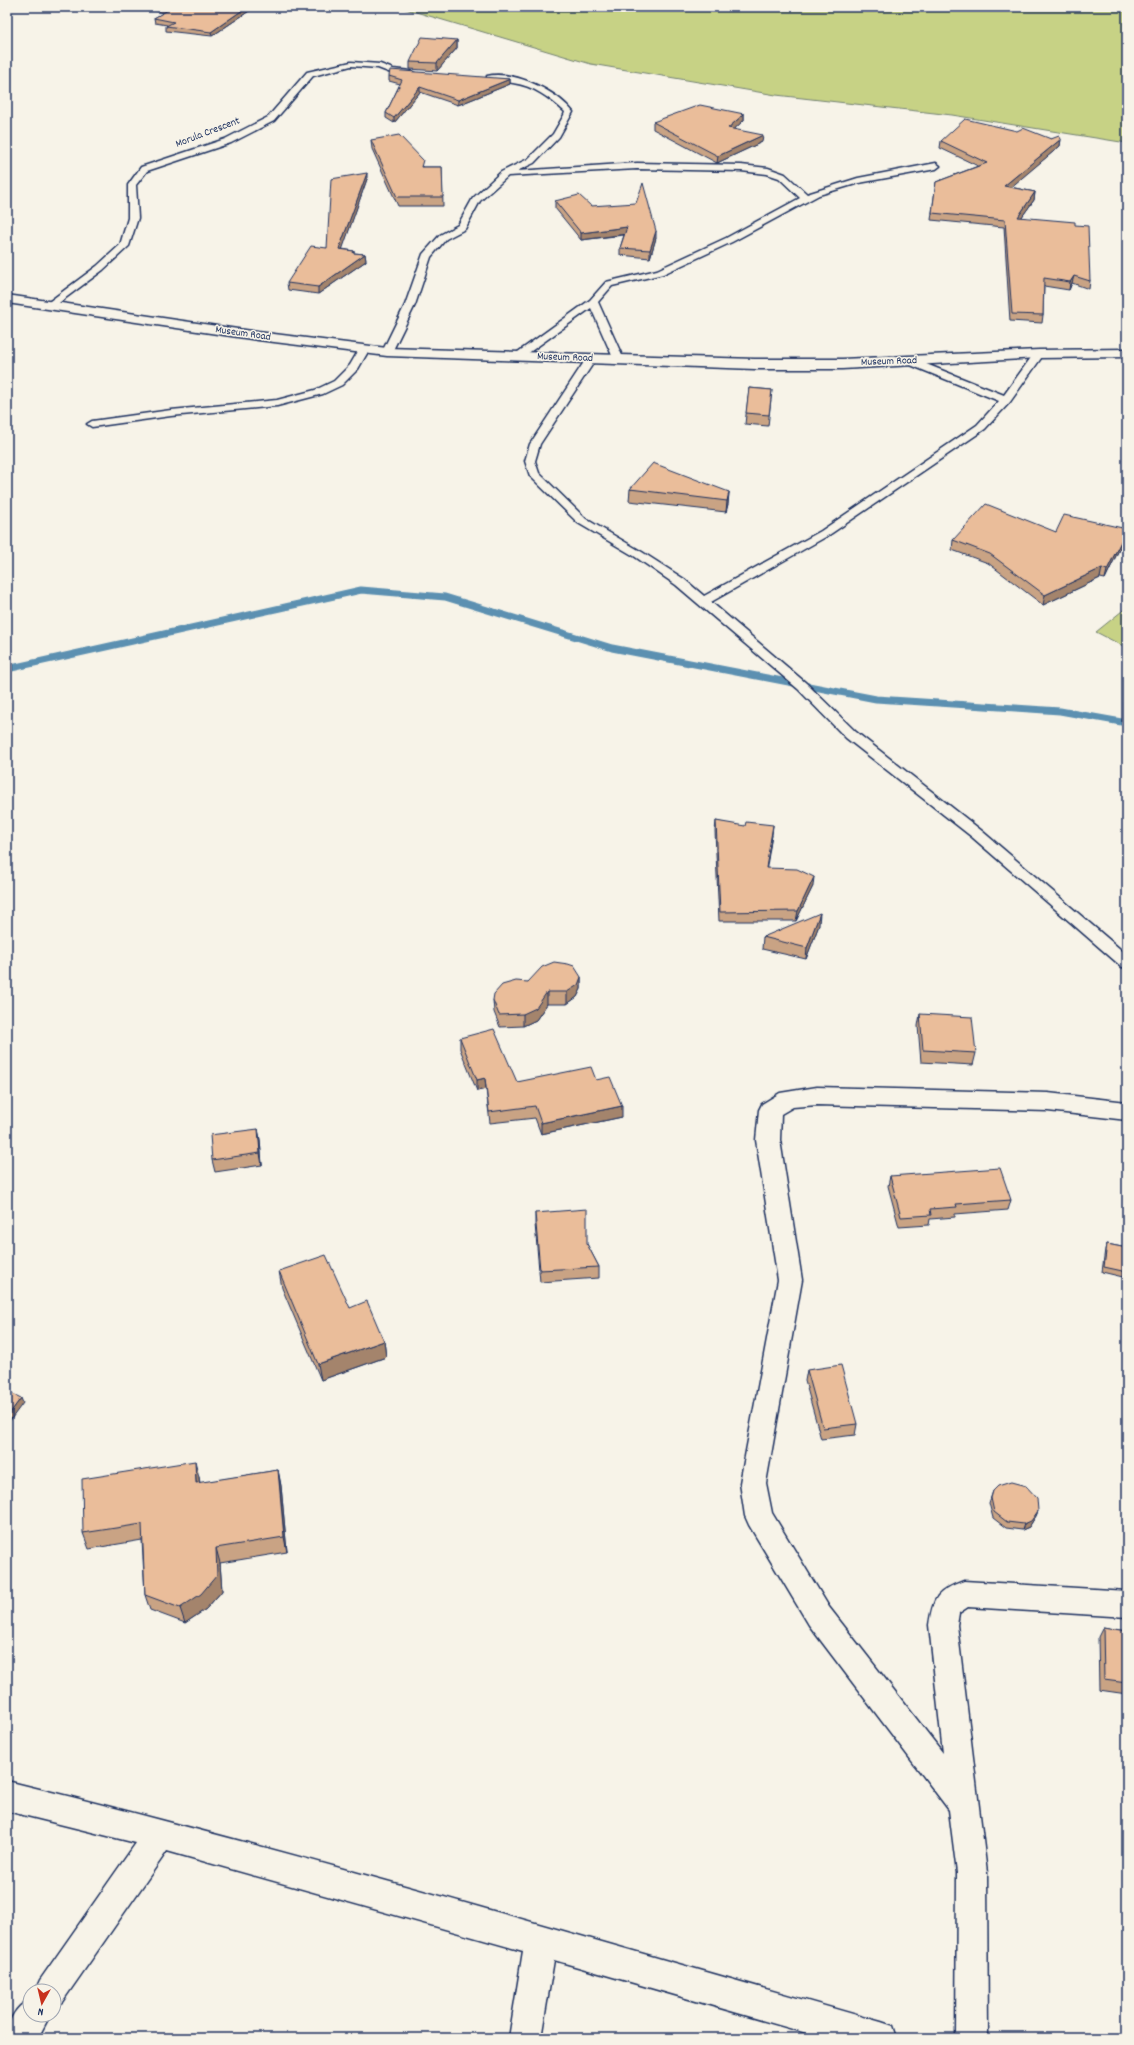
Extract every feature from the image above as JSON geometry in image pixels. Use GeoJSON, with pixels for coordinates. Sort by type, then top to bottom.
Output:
{"type":"FeatureCollection","features":[{"type":"Feature","properties":{"kind":"street","name":"Museum Road"},"geometry":{"type":"LineString","coordinates":[[7,299],[387,352],[755,364],[912,362],[1039,354],[1127,353]]}},
{"type":"Feature","properties":{"kind":"street"},"geometry":{"type":"LineString","coordinates":[[964,1804],[819,1616],[759,1516],[753,1483],[790,1280],[768,1140],[770,1110],[788,1099],[817,1096],[1048,1102],[1127,1111]]}},
{"type":"Feature","properties":{"kind":"street"},"geometry":{"type":"LineString","coordinates":[[972,2038],[972,1873],[943,1626],[946,1606],[964,1594],[1127,1604]]}},
{"type":"Feature","properties":{"kind":"street"},"geometry":{"type":"LineString","coordinates":[[7,1796],[160,1834],[337,1882],[541,1941],[817,2029],[881,2038]]}},
{"type":"Feature","properties":{"kind":"street"},"geometry":{"type":"LineString","coordinates":[[57,1983],[160,1834]]}},
{"type":"Feature","properties":{"kind":"street"},"geometry":{"type":"LineString","coordinates":[[525,2038],[541,1941]]}},
{"type":"Feature","properties":{"kind":"street"},"geometry":{"type":"LineString","coordinates":[[18,2038],[28,2023]]}},
{"type":"Feature","properties":{"kind":"lane","name":"Morula Crescent"},"geometry":{"type":"LineString","coordinates":[[49,306],[100,268],[124,246],[133,218],[132,185],[144,169],[228,141],[272,119],[310,74],[351,64],[380,66],[391,71],[419,74]]}},
{"type":"Feature","properties":{"kind":"lane"},"geometry":{"type":"LineString","coordinates":[[387,352],[410,305],[426,256],[443,238],[462,227],[476,200],[504,174],[531,161],[556,135],[569,112],[560,103],[530,83],[481,77]]}},
{"type":"Feature","properties":{"kind":"lane"},"geometry":{"type":"LineString","coordinates":[[504,174],[637,166],[741,168],[768,171],[782,176],[805,198]]}},
{"type":"Feature","properties":{"kind":"lane"},"geometry":{"type":"LineString","coordinates":[[516,357],[593,302],[609,284],[660,272],[729,240],[816,193],[858,181],[936,166]]}},
{"type":"Feature","properties":{"kind":"lane"},"geometry":{"type":"LineString","coordinates":[[593,302],[619,360]]}},
{"type":"Feature","properties":{"kind":"lane"},"geometry":{"type":"LineString","coordinates":[[92,424],[277,403],[319,392],[338,383],[354,367],[364,350]]}},
{"type":"Feature","properties":{"kind":"lane"},"geometry":{"type":"LineString","coordinates":[[702,602],[825,533],[981,427],[1006,400],[1039,354]]}},
{"type":"Feature","properties":{"kind":"lane"},"geometry":{"type":"LineString","coordinates":[[592,359],[535,444],[530,461],[534,474],[582,521],[644,558],[680,582],[802,686],[851,734],[977,834],[1127,963]]}},
{"type":"Feature","properties":{"kind":"lane"},"geometry":{"type":"LineString","coordinates":[[912,362],[1006,400]]}},
{"type":"Feature","properties":{"kind":"green space"},"geometry":{"type":"Polygon","coordinates":[[[399,7],[1127,7],[1127,143],[952,115],[776,95],[591,64],[399,7]]]}},
{"type":"Feature","properties":{"kind":"green space"},"geometry":{"type":"Polygon","coordinates":[[[1127,607],[1127,648],[1096,632],[1127,607]]]}},
{"type":"Feature","properties":{"kind":"building"},"geometry":{"type":"Polygon","coordinates":[[[159,7],[247,7],[211,32],[166,26],[174,22],[154,18],[168,10],[159,7]]]}},
{"type":"Feature","properties":{"kind":"building"},"geometry":{"type":"Polygon","coordinates":[[[422,37],[457,40],[437,63],[410,62],[422,37]]]}},
{"type":"Feature","properties":{"kind":"building"},"geometry":{"type":"Polygon","coordinates":[[[390,70],[510,79],[458,100],[420,87],[394,118],[386,113],[402,80],[389,76],[390,70]]]}},
{"type":"Feature","properties":{"kind":"building"},"geometry":{"type":"Polygon","coordinates":[[[700,105],[744,114],[728,128],[763,135],[718,156],[653,122],[700,105]]]}},
{"type":"Feature","properties":{"kind":"building"},"geometry":{"type":"Polygon","coordinates":[[[965,119],[1017,131],[1023,128],[1051,139],[1059,136],[1061,139],[1004,186],[1035,192],[1018,217],[1075,222],[1075,225],[1088,226],[1090,281],[1074,276],[1070,282],[1044,278],[1043,315],[1012,314],[1005,220],[932,213],[936,182],[987,163],[941,141],[965,119]]]}},
{"type":"Feature","properties":{"kind":"building"},"geometry":{"type":"Polygon","coordinates":[[[399,135],[423,160],[421,167],[442,167],[443,197],[397,197],[371,140],[399,135]]]}},
{"type":"Feature","properties":{"kind":"building"},"geometry":{"type":"Polygon","coordinates":[[[367,173],[339,249],[354,251],[353,253],[365,254],[318,287],[287,283],[311,246],[327,248],[331,179],[367,173]]]}},
{"type":"Feature","properties":{"kind":"building"},"geometry":{"type":"Polygon","coordinates":[[[643,183],[656,231],[650,250],[620,248],[627,227],[581,233],[555,201],[579,195],[591,206],[636,203],[643,183]]]}},
{"type":"Feature","properties":{"kind":"building"},"geometry":{"type":"Polygon","coordinates":[[[749,388],[772,390],[769,415],[746,413],[749,388]]]}},
{"type":"Feature","properties":{"kind":"building"},"geometry":{"type":"Polygon","coordinates":[[[653,463],[729,492],[727,501],[630,489],[653,463]]]}},
{"type":"Feature","properties":{"kind":"building"},"geometry":{"type":"Polygon","coordinates":[[[986,504],[1056,532],[1064,515],[1127,529],[1107,570],[1102,568],[1045,595],[990,554],[953,540],[986,504]]]}},
{"type":"Feature","properties":{"kind":"building"},"geometry":{"type":"Polygon","coordinates":[[[716,821],[745,826],[746,822],[773,825],[766,868],[797,869],[814,877],[798,911],[720,912],[716,821]]]}},
{"type":"Feature","properties":{"kind":"building"},"geometry":{"type":"Polygon","coordinates":[[[820,913],[807,948],[763,937],[820,913]]]}},
{"type":"Feature","properties":{"kind":"building"},"geometry":{"type":"Polygon","coordinates":[[[554,962],[574,966],[581,977],[578,985],[567,992],[547,992],[536,1008],[523,1014],[499,1015],[493,1000],[494,994],[502,985],[516,981],[528,982],[542,967],[554,962]]]}},
{"type":"Feature","properties":{"kind":"building"},"geometry":{"type":"Polygon","coordinates":[[[920,1014],[972,1017],[976,1053],[923,1050],[920,1014]]]}},
{"type":"Feature","properties":{"kind":"building"},"geometry":{"type":"Polygon","coordinates":[[[494,1029],[517,1082],[591,1067],[596,1080],[610,1077],[622,1106],[541,1123],[535,1106],[489,1112],[485,1078],[477,1080],[460,1038],[494,1029]]]}},
{"type":"Feature","properties":{"kind":"building"},"geometry":{"type":"Polygon","coordinates":[[[258,1129],[260,1153],[212,1160],[210,1135],[258,1129]]]}},
{"type":"Feature","properties":{"kind":"building"},"geometry":{"type":"Polygon","coordinates":[[[1000,1168],[1011,1200],[956,1204],[957,1207],[930,1209],[931,1215],[901,1217],[890,1176],[1000,1168]]]}},
{"type":"Feature","properties":{"kind":"building"},"geometry":{"type":"Polygon","coordinates":[[[587,1209],[587,1244],[599,1267],[540,1270],[535,1213],[587,1209]]]}},
{"type":"Feature","properties":{"kind":"building"},"geometry":{"type":"Polygon","coordinates":[[[1107,1244],[1127,1248],[1127,1272],[1104,1267],[1107,1244]]]}},
{"type":"Feature","properties":{"kind":"building"},"geometry":{"type":"Polygon","coordinates":[[[326,1255],[350,1308],[367,1301],[384,1341],[318,1364],[279,1271],[326,1255]]]}},
{"type":"Feature","properties":{"kind":"building"},"geometry":{"type":"Polygon","coordinates":[[[841,1365],[857,1424],[823,1428],[807,1370],[841,1365]]]}},
{"type":"Feature","properties":{"kind":"building"},"geometry":{"type":"Polygon","coordinates":[[[7,1391],[21,1398],[7,1417],[7,1391]]]}},
{"type":"Feature","properties":{"kind":"building"},"geometry":{"type":"Polygon","coordinates":[[[195,1461],[196,1483],[278,1470],[284,1537],[216,1548],[217,1575],[201,1594],[180,1608],[145,1595],[142,1524],[83,1533],[82,1479],[195,1461]]]}},
{"type":"Feature","properties":{"kind":"building"},"geometry":{"type":"Polygon","coordinates":[[[1011,1482],[1026,1486],[1037,1498],[1038,1511],[1031,1521],[1024,1524],[1007,1522],[994,1512],[991,1498],[993,1491],[998,1486],[1011,1482]]]}},
{"type":"Feature","properties":{"kind":"building"},"geometry":{"type":"Polygon","coordinates":[[[1103,1627],[1127,1631],[1127,1683],[1104,1680],[1103,1627]]]}},
{"type":"Feature","properties":{"kind":"waterway"},"geometry":{"type":"LineString","coordinates":[[7,669],[361,590],[445,597],[612,648],[876,699],[1060,711],[1127,723]]}}]}
